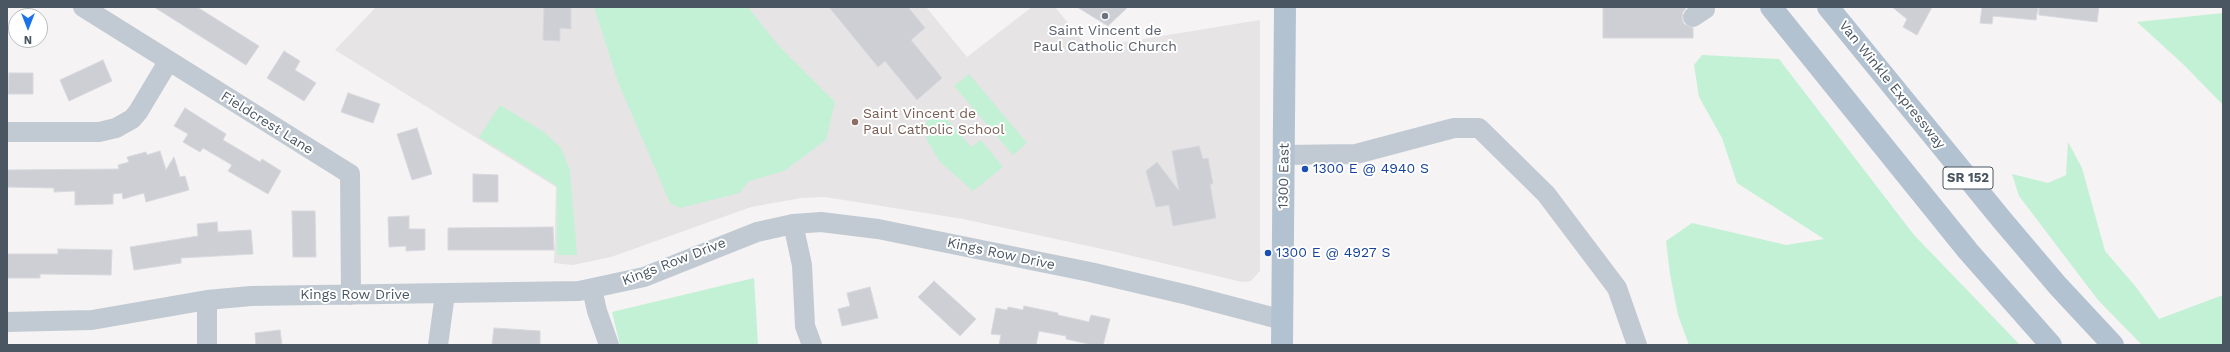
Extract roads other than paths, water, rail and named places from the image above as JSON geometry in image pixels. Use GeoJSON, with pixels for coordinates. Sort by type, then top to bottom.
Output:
{"type":"FeatureCollection","features":[{"type":"Feature","properties":{"kind":"main road","name":"1300 East"},"geometry":{"type":"LineString","coordinates":[[1282,345],[1285,156],[1285,7]]}},
{"type":"Feature","properties":{"kind":"main road","name":"SR 152"},"geometry":{"type":"LineString","coordinates":[[1770,7],[1968,251],[2051,345]]}},
{"type":"Feature","properties":{"kind":"main road","name":"Van Winkle Expressway"},"geometry":{"type":"LineString","coordinates":[[1828,7],[1997,214],[2058,286],[2113,345]]}},
{"type":"Feature","properties":{"kind":"street","name":"Fieldcrest Lane"},"geometry":{"type":"LineString","coordinates":[[96,10],[168,62],[350,174],[351,295]]}},
{"type":"Feature","properties":{"kind":"street"},"geometry":{"type":"LineString","coordinates":[[7,132],[99,132],[116,128],[132,119],[138,112],[168,62]]}},
{"type":"Feature","properties":{"kind":"street"},"geometry":{"type":"LineString","coordinates":[[1285,156],[1356,154],[1454,128],[1479,128],[1546,194],[1617,288],[1637,345]]}},
{"type":"Feature","properties":{"kind":"street","name":"Kings Row Drive"},"geometry":{"type":"LineString","coordinates":[[7,322],[92,320],[207,300],[266,296],[565,292],[592,289],[644,277],[740,238],[793,224],[834,223],[878,229],[1139,283],[1283,320]]}},
{"type":"Feature","properties":{"kind":"street"},"geometry":{"type":"LineString","coordinates":[[793,224],[802,265],[805,326],[812,345]]}},
{"type":"Feature","properties":{"kind":"street"},"geometry":{"type":"LineString","coordinates":[[592,289],[597,311],[609,345]]}},
{"type":"Feature","properties":{"kind":"street"},"geometry":{"type":"LineString","coordinates":[[438,345],[444,294]]}},
{"type":"Feature","properties":{"kind":"street"},"geometry":{"type":"LineString","coordinates":[[207,300],[207,345]]}},
{"type":"Feature","properties":{"kind":"place","name":"Saint Vincent de Paul Catholic Church"},"geometry":{"type":"Point","coordinates":[1105,16]}},
{"type":"Feature","properties":{"kind":"place","name":"Saint Vincent de Paul Catholic School"},"geometry":{"type":"Point","coordinates":[855,122]}},
{"type":"Feature","properties":{"kind":"place","name":"1300 E @ 4940 S"},"geometry":{"type":"Point","coordinates":[1305,169]}},
{"type":"Feature","properties":{"kind":"place","name":"1300 E @ 4927 S"},"geometry":{"type":"Point","coordinates":[1268,253]}}]}
